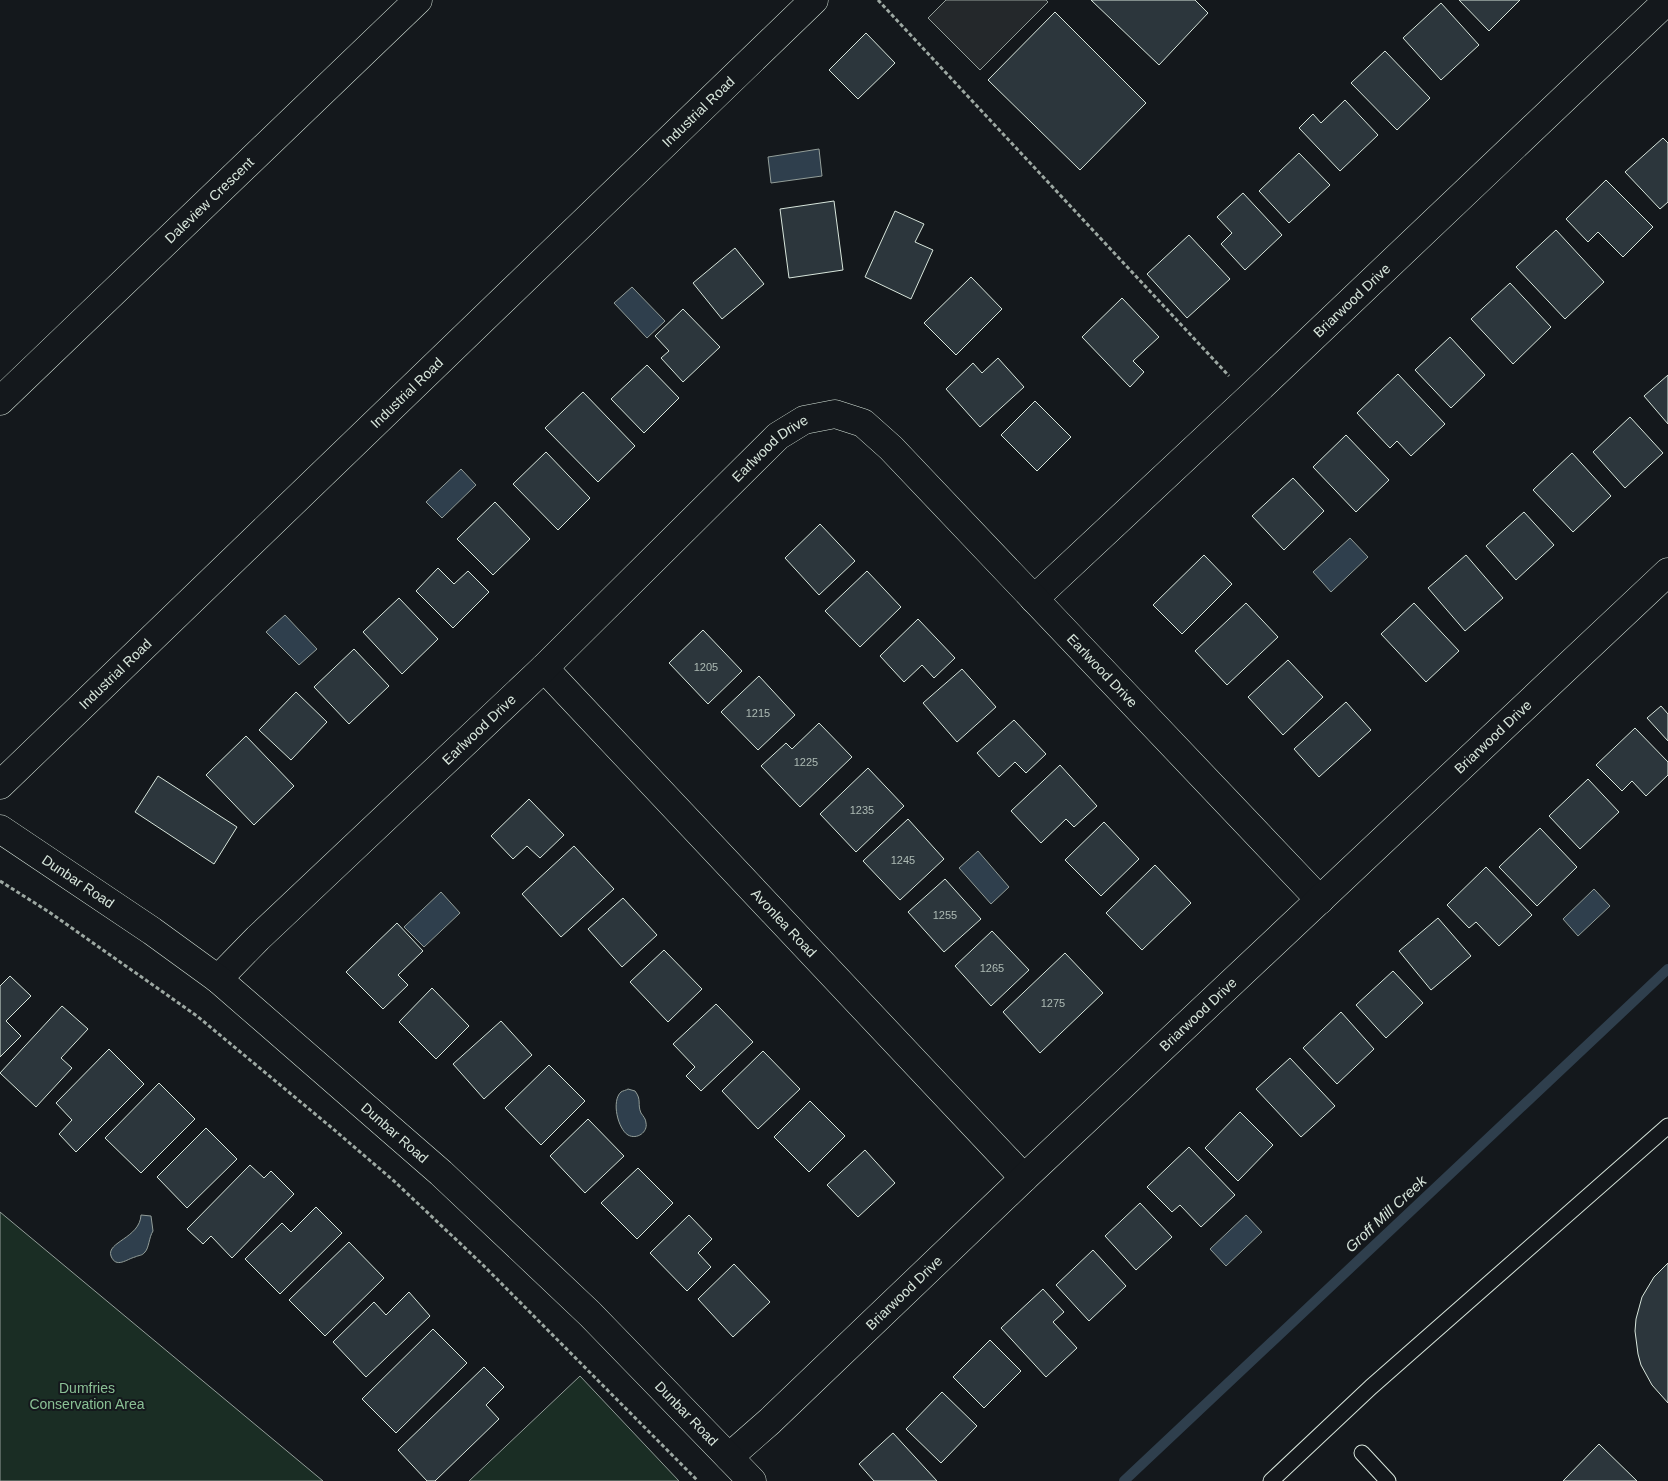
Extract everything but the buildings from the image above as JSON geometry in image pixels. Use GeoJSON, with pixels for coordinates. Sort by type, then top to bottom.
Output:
{"type":"FeatureCollection","features":[{"type":"Feature","properties":{"kind":"street","name":"Daleview Crescent"},"geometry":{"type":"LineString","coordinates":[[0,401],[418,0]]}},
{"type":"Feature","properties":{"kind":"street","name":"Industrial Road"},"geometry":{"type":"LineString","coordinates":[[0,785],[814,0]]}},
{"type":"Feature","properties":{"kind":"street","name":"Briarwood Drive"},"geometry":{"type":"LineString","coordinates":[[1034,599],[1250,397],[1668,0]]}},
{"type":"Feature","properties":{"kind":"street","name":"Earlwood Drive"},"geometry":{"type":"LineString","coordinates":[[218,979],[258,938],[544,668],[778,436],[804,420],[835,414],[863,423],[891,448],[1320,900]]}},
{"type":"Feature","properties":{"kind":"street","name":"Briarwood Drive"},"geometry":{"type":"LineString","coordinates":[[729,1457],[777,1414],[1024,1178],[1668,572]]}},
{"type":"Feature","properties":{"kind":"street","name":"Avonlea Road"},"geometry":{"type":"LineString","coordinates":[[544,668],[1024,1178]]}},
{"type":"Feature","properties":{"kind":"street","name":"Dunbar Road"},"geometry":{"type":"LineString","coordinates":[[0,829],[152,931],[218,979],[441,1173],[590,1314],[752,1481]]}},
{"type":"Feature","properties":{"kind":"lane"},"geometry":{"type":"LineString","coordinates":[[1271,1481],[1378,1380],[1668,1126]]}},
{"type":"Feature","properties":{"kind":"lane"},"geometry":{"type":"LineString","coordinates":[[1362,1453],[1388,1481]]}},
{"type":"Feature","properties":{"kind":"path"},"geometry":{"type":"LineString","coordinates":[[878,0],[1250,397]]}},
{"type":"Feature","properties":{"kind":"path"},"geometry":{"type":"LineString","coordinates":[[0,881],[49,912],[197,1016],[394,1181],[482,1264],[698,1481]]}},
{"type":"Feature","properties":{"kind":"green space","name":"Dumfries Conservation Area"},"geometry":{"type":"Polygon","coordinates":[[[0,1212],[323,1481],[0,1481],[0,1212]]]}},
{"type":"Feature","properties":{"kind":"green space"},"geometry":{"type":"Polygon","coordinates":[[[580,1376],[679,1481],[469,1481],[580,1376]]]}},
{"type":"Feature","properties":{"kind":"shaded area"},"geometry":{"type":"Polygon","coordinates":[[[946,0],[1046,0],[1048,2],[980,70],[928,18],[946,0]]]}},
{"type":"Feature","properties":{"kind":"water"},"geometry":{"type":"Polygon","coordinates":[[[819,149],[822,176],[771,183],[768,157],[819,149]]]}},
{"type":"Feature","properties":{"kind":"water"},"geometry":{"type":"Polygon","coordinates":[[[632,287],[665,321],[647,338],[614,303],[632,287]]]}},
{"type":"Feature","properties":{"kind":"water"},"geometry":{"type":"Polygon","coordinates":[[[461,469],[476,485],[442,518],[426,502],[461,469]]]}},
{"type":"Feature","properties":{"kind":"water"},"geometry":{"type":"Polygon","coordinates":[[[1350,538],[1368,557],[1331,592],[1313,572],[1350,538]]]}},
{"type":"Feature","properties":{"kind":"water"},"geometry":{"type":"Polygon","coordinates":[[[285,615],[317,649],[299,665],[266,632],[285,615]]]}},
{"type":"Feature","properties":{"kind":"water"},"geometry":{"type":"Polygon","coordinates":[[[978,851],[1009,887],[991,904],[959,868],[978,851]]]}},
{"type":"Feature","properties":{"kind":"water"},"geometry":{"type":"Polygon","coordinates":[[[1594,889],[1610,906],[1578,936],[1563,919],[1594,889]]]}},
{"type":"Feature","properties":{"kind":"water"},"geometry":{"type":"Polygon","coordinates":[[[441,892],[460,913],[424,947],[404,927],[441,892]]]}},
{"type":"Feature","properties":{"kind":"water"},"geometry":{"type":"Polygon","coordinates":[[[628,1089],[635,1091],[637,1094],[640,1110],[646,1122],[644,1132],[638,1136],[631,1136],[624,1132],[617,1115],[616,1102],[618,1096],[621,1092],[628,1089]]]}},
{"type":"Feature","properties":{"kind":"water"},"geometry":{"type":"Polygon","coordinates":[[[141,1215],[151,1216],[153,1231],[146,1250],[142,1255],[119,1263],[116,1262],[111,1256],[113,1247],[135,1229],[141,1215]]]}},
{"type":"Feature","properties":{"kind":"water"},"geometry":{"type":"Polygon","coordinates":[[[1246,1215],[1262,1232],[1226,1266],[1210,1249],[1246,1215]]]}},
{"type":"Feature","properties":{"kind":"waterway","name":"Groff Mill Creek"},"geometry":{"type":"LineString","coordinates":[[1124,1481],[1668,969]]}}]}
